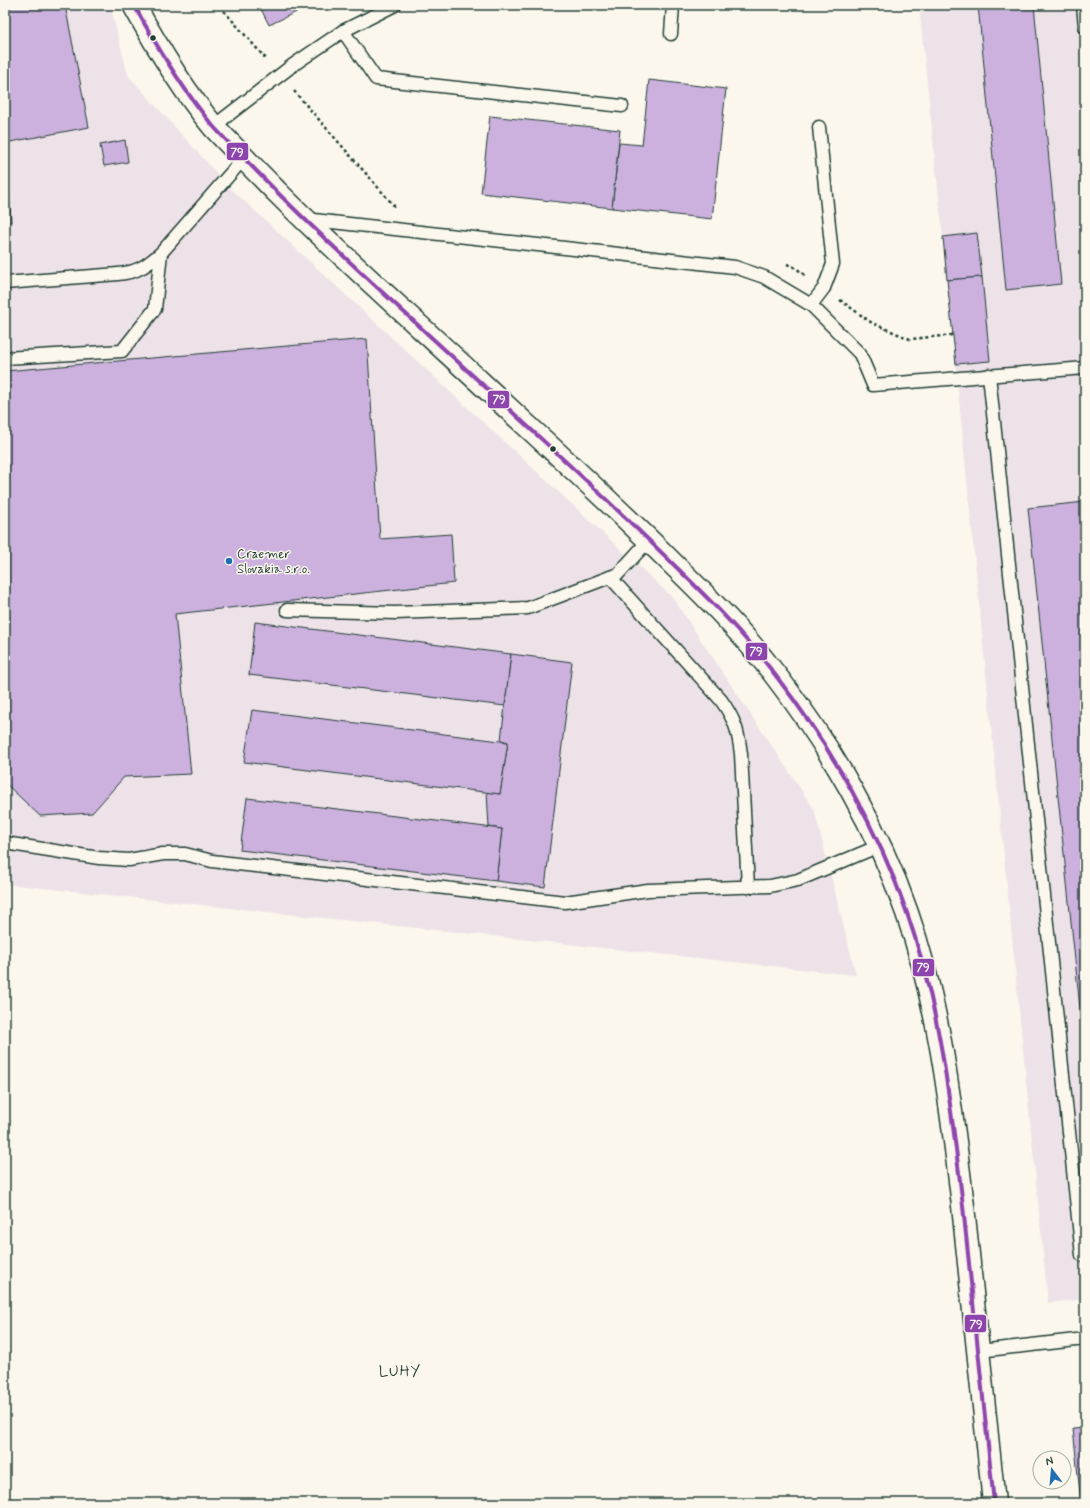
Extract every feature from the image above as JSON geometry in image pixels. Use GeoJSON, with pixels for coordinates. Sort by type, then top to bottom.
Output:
{"type":"FeatureCollection","features":[{"type":"Feature","properties":{"kind":"street"},"geometry":{"type":"LineString","coordinates":[[134,5],[151,37],[179,82],[214,126],[304,218],[650,540],[731,622],[776,676],[826,746],[880,846],[896,883],[908,915],[922,964],[941,1045],[956,1150],[979,1351],[994,1503]]}},
{"type":"Feature","properties":{"kind":"lane"},"geometry":{"type":"LineString","coordinates":[[214,126],[280,75],[343,31],[395,5]]}},
{"type":"Feature","properties":{"kind":"lane"},"geometry":{"type":"LineString","coordinates":[[672,34],[673,5]]}},
{"type":"Feature","properties":{"kind":"lane"},"geometry":{"type":"LineString","coordinates":[[1083,5],[1085,27]]}},
{"type":"Feature","properties":{"kind":"lane"},"geometry":{"type":"LineString","coordinates":[[343,31],[376,79],[622,106]]}},
{"type":"Feature","properties":{"kind":"lane"},"geometry":{"type":"LineString","coordinates":[[811,305],[824,288],[833,264],[819,127]]}},
{"type":"Feature","properties":{"kind":"lane"},"geometry":{"type":"LineString","coordinates":[[5,283],[131,272],[147,266],[161,253],[244,158]]}},
{"type":"Feature","properties":{"kind":"lane"},"geometry":{"type":"LineString","coordinates":[[304,218],[735,267],[764,277],[811,305],[860,354],[873,385],[1085,368]]}},
{"type":"Feature","properties":{"kind":"lane"},"geometry":{"type":"LineString","coordinates":[[5,358],[122,351],[155,309],[161,253]]}},
{"type":"Feature","properties":{"kind":"lane"},"geometry":{"type":"LineString","coordinates":[[989,375],[1082,1255],[1085,1255]]}},
{"type":"Feature","properties":{"kind":"lane"},"geometry":{"type":"LineString","coordinates":[[287,610],[395,613],[528,608],[618,574],[650,540]]}},
{"type":"Feature","properties":{"kind":"lane"},"geometry":{"type":"LineString","coordinates":[[610,577],[721,700],[733,717],[739,734],[741,754],[748,887]]}},
{"type":"Feature","properties":{"kind":"lane"},"geometry":{"type":"LineString","coordinates":[[5,843],[99,858],[129,860],[163,854],[185,854],[212,861],[565,902],[648,890],[770,886],[798,880],[880,846]]}},
{"type":"Feature","properties":{"kind":"lane"},"geometry":{"type":"LineString","coordinates":[[979,1351],[1085,1339]]}},
{"type":"Feature","properties":{"kind":"path"},"geometry":{"type":"LineString","coordinates":[[224,11],[396,208]]}},
{"type":"Feature","properties":{"kind":"path"},"geometry":{"type":"LineString","coordinates":[[784,263],[796,268],[872,323],[910,340],[953,334]]}},
{"type":"Feature","properties":{"kind":"shaded area"},"geometry":{"type":"Polygon","coordinates":[[[5,5],[110,5],[128,75],[227,185],[672,597],[814,809],[856,975],[5,884],[5,5]]]}},
{"type":"Feature","properties":{"kind":"shaded area"},"geometry":{"type":"Polygon","coordinates":[[[919,5],[1085,5],[1085,1299],[1048,1303],[919,5]]]}},
{"type":"Feature","properties":{"kind":"building"},"geometry":{"type":"Polygon","coordinates":[[[5,5],[65,5],[89,127],[5,143],[5,5]]]}},
{"type":"Feature","properties":{"kind":"building"},"geometry":{"type":"Polygon","coordinates":[[[259,5],[311,5],[269,25],[259,5]]]}},
{"type":"Feature","properties":{"kind":"building"},"geometry":{"type":"Polygon","coordinates":[[[978,5],[1034,5],[1061,284],[1006,290],[978,5]]]}},
{"type":"Feature","properties":{"kind":"building"},"geometry":{"type":"Polygon","coordinates":[[[649,80],[726,89],[712,219],[612,208],[619,143],[642,145],[649,80]]]}},
{"type":"Feature","properties":{"kind":"building"},"geometry":{"type":"Polygon","coordinates":[[[490,116],[620,130],[612,208],[481,193],[490,116]]]}},
{"type":"Feature","properties":{"kind":"building"},"geometry":{"type":"Polygon","coordinates":[[[125,140],[128,162],[104,166],[100,145],[125,140]]]}},
{"type":"Feature","properties":{"kind":"building"},"geometry":{"type":"Polygon","coordinates":[[[9,190],[11,222],[5,223],[5,191],[9,190]]]}},
{"type":"Feature","properties":{"kind":"building"},"geometry":{"type":"Polygon","coordinates":[[[977,233],[982,277],[947,280],[943,237],[977,233]]]}},
{"type":"Feature","properties":{"kind":"building"},"geometry":{"type":"Polygon","coordinates":[[[982,277],[990,361],[956,364],[947,280],[982,277]]]}},
{"type":"Feature","properties":{"kind":"building","name":"Craemer Slovakia s.r.o."},"geometry":{"type":"Polygon","coordinates":[[[367,339],[380,539],[451,534],[454,583],[175,614],[191,774],[124,777],[92,813],[40,816],[5,783],[5,371],[367,339]]]}},
{"type":"Feature","properties":{"kind":"building"},"geometry":{"type":"Polygon","coordinates":[[[1085,502],[1085,1056],[1028,508],[1085,502]]]}},
{"type":"Feature","properties":{"kind":"building"},"geometry":{"type":"Polygon","coordinates":[[[255,622],[511,654],[505,706],[249,675],[255,622]]]}},
{"type":"Feature","properties":{"kind":"building"},"geometry":{"type":"Polygon","coordinates":[[[511,654],[572,662],[545,887],[496,881],[502,829],[489,827],[487,792],[500,794],[508,742],[501,740],[511,654]]]}},
{"type":"Feature","properties":{"kind":"building"},"geometry":{"type":"Polygon","coordinates":[[[252,710],[508,742],[500,794],[244,762],[252,710]]]}},
{"type":"Feature","properties":{"kind":"building"},"geometry":{"type":"Polygon","coordinates":[[[247,798],[502,829],[496,881],[240,850],[247,798]]]}},
{"type":"Feature","properties":{"kind":"building"},"geometry":{"type":"Polygon","coordinates":[[[1085,1428],[1085,1503],[1081,1503],[1073,1429],[1085,1428]]]}},
{"type":"Feature","properties":{"kind":"transit line","name":"79"},"geometry":{"type":"LineString","coordinates":[[134,5],[180,83],[213,126],[326,240],[577,472],[700,590],[739,632],[776,676],[815,731],[851,789],[882,850],[907,913],[928,985],[936,1021],[949,1095],[963,1206],[994,1503]]}},
{"type":"Feature","properties":{"kind":"place","name":"Craemer Slovakia s.r.o."},"geometry":{"type":"Point","coordinates":[229,561]}},
{"type":"Feature","properties":{"kind":"district","name":"LUHY"},"geometry":{"type":"Point","coordinates":[400,1372]}}]}
